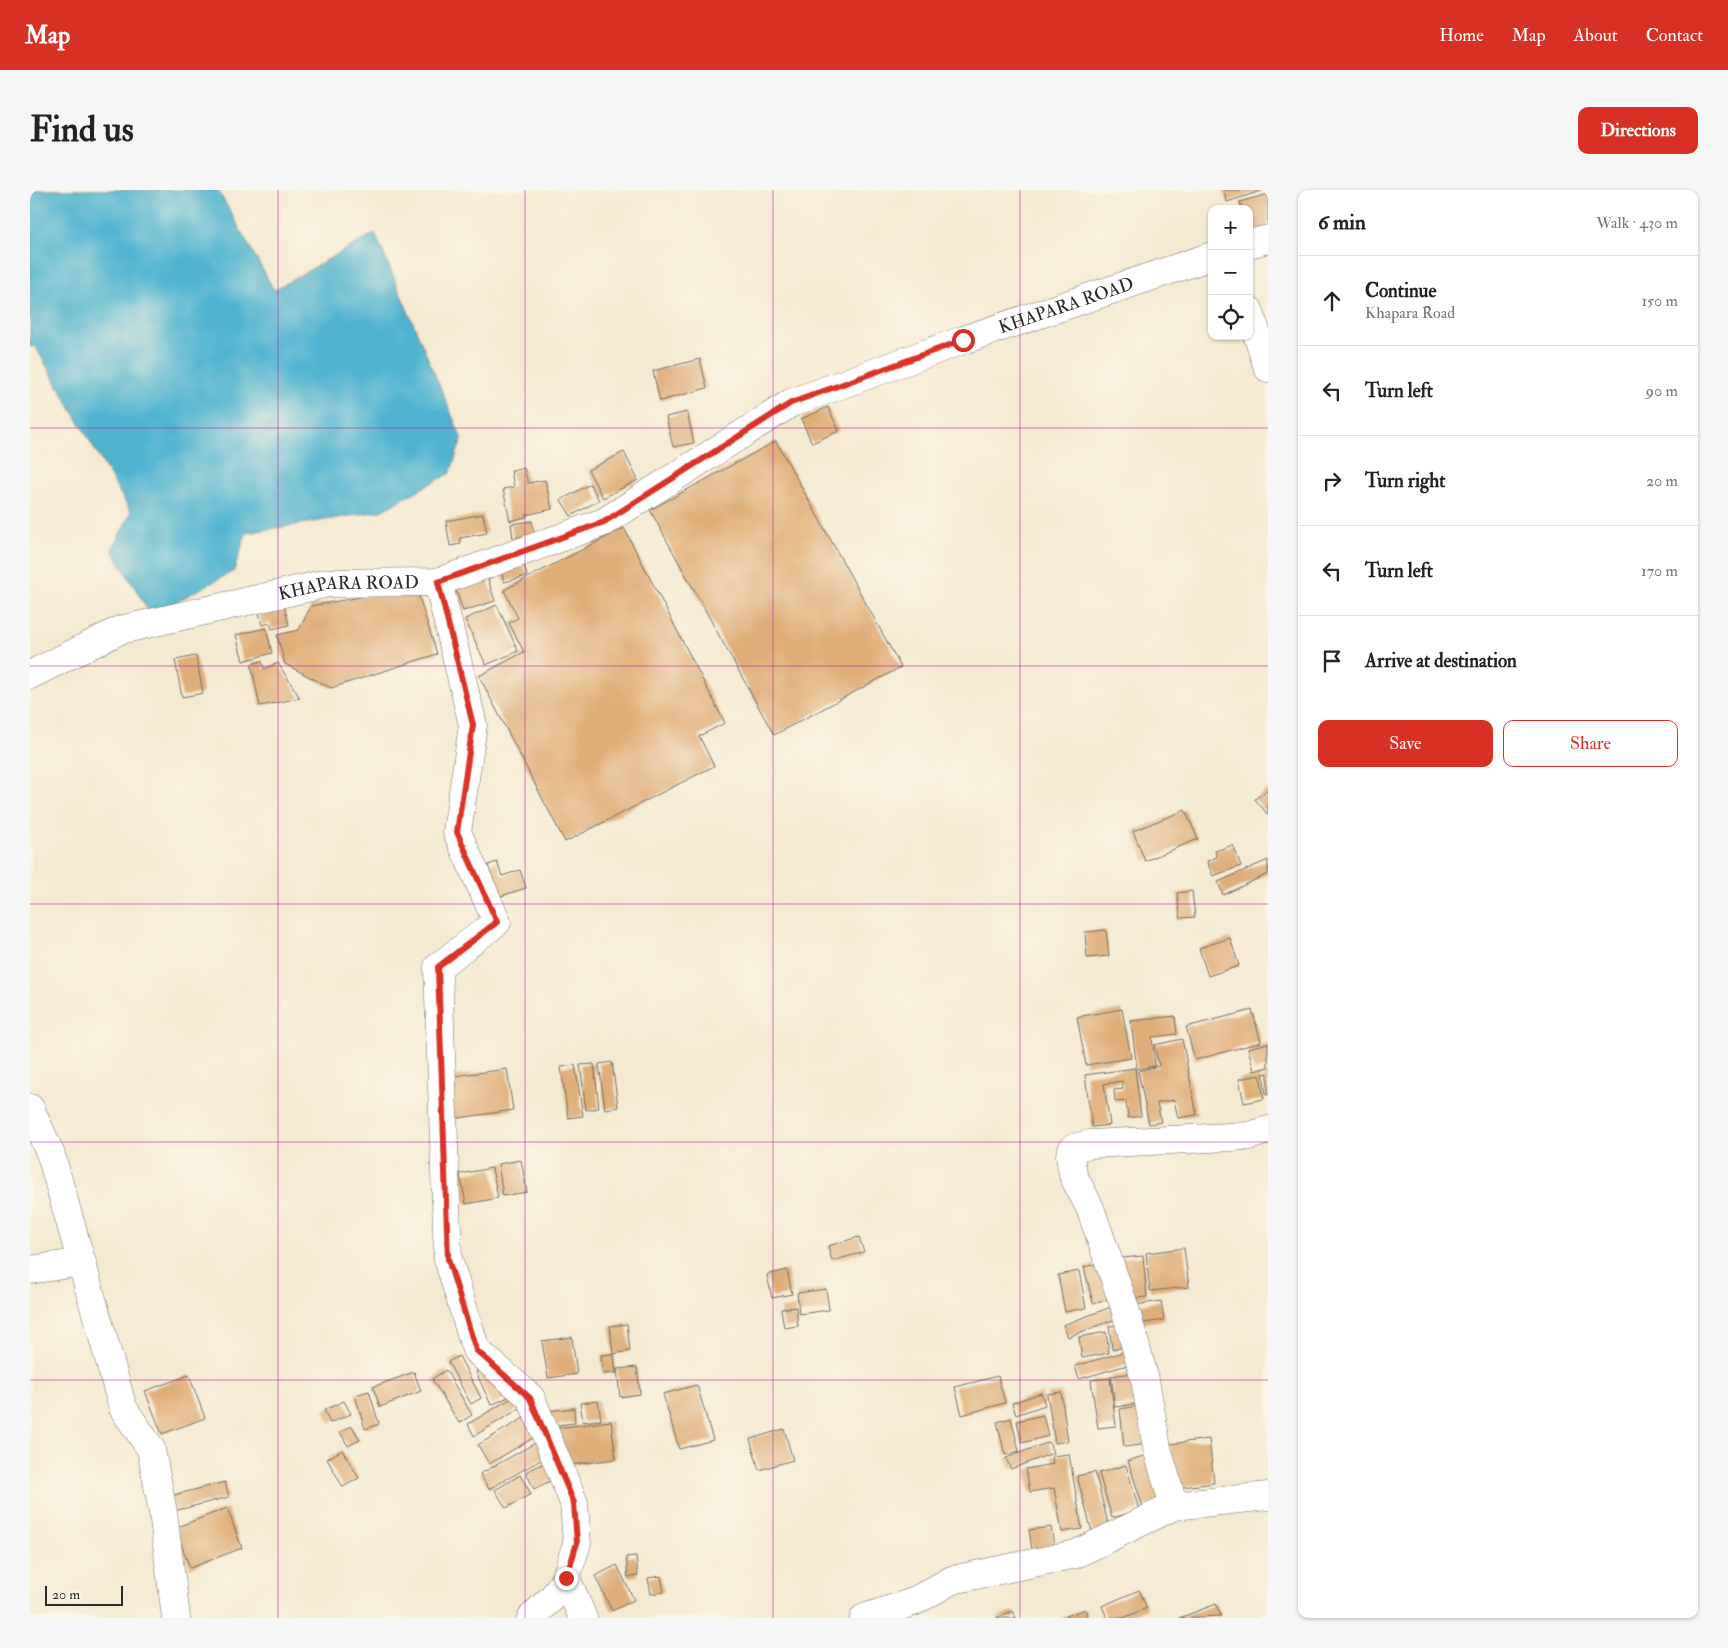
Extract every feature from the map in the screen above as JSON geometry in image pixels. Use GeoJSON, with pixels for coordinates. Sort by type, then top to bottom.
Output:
{"type":"FeatureCollection","features":[{"type":"Feature","properties":{"kind":"street"},"geometry":{"type":"LineString","coordinates":[[1253,243],[1268,239]]}},
{"type":"Feature","properties":{"kind":"street","name":"KHAPARA ROAD"},"geometry":{"type":"LineString","coordinates":[[30,675],[120,630],[328,583],[438,582],[604,522],[791,403],[963,340],[1208,257]]}},
{"type":"Feature","properties":{"kind":"street"},"geometry":{"type":"LineString","coordinates":[[1253,322],[1268,368]]}},
{"type":"Feature","properties":{"kind":"street"},"geometry":{"type":"LineString","coordinates":[[438,582],[473,725],[457,832],[497,922],[438,967],[448,1259],[476,1350],[530,1398],[574,1503],[577,1543],[566,1578],[554,1596],[532,1618]]}},
{"type":"Feature","properties":{"kind":"street"},"geometry":{"type":"LineString","coordinates":[[30,1108],[51,1155],[122,1408],[150,1449],[163,1512],[176,1618]]}},
{"type":"Feature","properties":{"kind":"street"},"geometry":{"type":"LineString","coordinates":[[1174,1506],[1157,1448],[1145,1380],[1125,1308],[1090,1208],[1073,1175],[1070,1155],[1073,1148],[1090,1144],[1249,1136],[1268,1130]]}},
{"type":"Feature","properties":{"kind":"street"},"geometry":{"type":"LineString","coordinates":[[30,1270],[82,1262]]}},
{"type":"Feature","properties":{"kind":"street"},"geometry":{"type":"LineString","coordinates":[[864,1618],[913,1602],[952,1580],[1076,1554],[1174,1506],[1268,1496]]}},
{"type":"Feature","properties":{"kind":"street"},"geometry":{"type":"LineString","coordinates":[[566,1578],[583,1618]]}},
{"type":"Feature","properties":{"kind":"water"},"geometry":{"type":"Polygon","coordinates":[[[30,190],[218,190],[274,290],[375,233],[462,439],[450,473],[381,511],[246,533],[234,571],[151,615],[112,550],[131,512],[35,346],[30,347],[30,190]]]}},
{"type":"Feature","properties":{"kind":"building"},"geometry":{"type":"Polygon","coordinates":[[[1223,190],[1264,190],[1227,202],[1223,190]]]}},
{"type":"Feature","properties":{"kind":"building"},"geometry":{"type":"Polygon","coordinates":[[[1268,194],[1268,236],[1253,233],[1253,205],[1241,205],[1240,202],[1268,194]]]}},
{"type":"Feature","properties":{"kind":"building"},"geometry":{"type":"Polygon","coordinates":[[[700,359],[707,388],[660,401],[653,371],[700,359]]]}},
{"type":"Feature","properties":{"kind":"building"},"geometry":{"type":"Polygon","coordinates":[[[828,407],[839,431],[812,443],[801,419],[828,407]]]}},
{"type":"Feature","properties":{"kind":"building"},"geometry":{"type":"Polygon","coordinates":[[[687,412],[694,443],[673,447],[666,417],[687,412]]]}},
{"type":"Feature","properties":{"kind":"building"},"geometry":{"type":"Polygon","coordinates":[[[776,441],[901,667],[774,735],[650,510],[776,441]]]}},
{"type":"Feature","properties":{"kind":"building"},"geometry":{"type":"Polygon","coordinates":[[[624,452],[638,480],[603,498],[588,470],[624,452]]]}},
{"type":"Feature","properties":{"kind":"building"},"geometry":{"type":"Polygon","coordinates":[[[524,468],[528,483],[545,480],[552,509],[510,521],[503,489],[514,487],[511,471],[524,468]]]}},
{"type":"Feature","properties":{"kind":"building"},"geometry":{"type":"Polygon","coordinates":[[[590,484],[599,500],[571,516],[561,500],[590,484]]]}},
{"type":"Feature","properties":{"kind":"building"},"geometry":{"type":"Polygon","coordinates":[[[483,514],[487,533],[460,538],[461,544],[450,546],[446,521],[483,514]]]}},
{"type":"Feature","properties":{"kind":"building"},"geometry":{"type":"Polygon","coordinates":[[[532,521],[534,534],[513,538],[511,524],[532,521]]]}},
{"type":"Feature","properties":{"kind":"building"},"geometry":{"type":"Polygon","coordinates":[[[624,528],[725,723],[699,736],[714,766],[565,842],[479,676],[524,652],[509,623],[518,618],[504,590],[624,528]]]}},
{"type":"Feature","properties":{"kind":"building"},"geometry":{"type":"Polygon","coordinates":[[[524,564],[527,576],[504,582],[501,570],[524,564]]]}},
{"type":"Feature","properties":{"kind":"building"},"geometry":{"type":"Polygon","coordinates":[[[487,576],[495,601],[463,611],[455,586],[487,576]]]}},
{"type":"Feature","properties":{"kind":"building"},"geometry":{"type":"Polygon","coordinates":[[[416,587],[437,654],[331,688],[285,664],[277,635],[299,630],[311,606],[416,587]]]}},
{"type":"Feature","properties":{"kind":"building"},"geometry":{"type":"Polygon","coordinates":[[[282,598],[289,625],[272,629],[270,623],[262,625],[257,604],[282,598]]]}},
{"type":"Feature","properties":{"kind":"building"},"geometry":{"type":"Polygon","coordinates":[[[497,605],[518,651],[486,665],[465,619],[497,605]]]}},
{"type":"Feature","properties":{"kind":"building"},"geometry":{"type":"Polygon","coordinates":[[[266,628],[272,653],[243,661],[236,635],[266,628]]]}},
{"type":"Feature","properties":{"kind":"building"},"geometry":{"type":"Polygon","coordinates":[[[196,656],[203,693],[182,697],[175,660],[196,656]]]}},
{"type":"Feature","properties":{"kind":"building"},"geometry":{"type":"Polygon","coordinates":[[[262,661],[264,669],[278,663],[300,698],[260,706],[251,664],[262,661]]]}},
{"type":"Feature","properties":{"kind":"building"},"geometry":{"type":"Polygon","coordinates":[[[1268,789],[1268,815],[1255,799],[1268,789]]]}},
{"type":"Feature","properties":{"kind":"building"},"geometry":{"type":"Polygon","coordinates":[[[1185,810],[1198,839],[1145,861],[1133,831],[1185,810]]]}},
{"type":"Feature","properties":{"kind":"building"},"geometry":{"type":"Polygon","coordinates":[[[1233,845],[1241,866],[1213,876],[1207,861],[1217,857],[1215,851],[1233,845]]]}},
{"type":"Feature","properties":{"kind":"building"},"geometry":{"type":"Polygon","coordinates":[[[1268,860],[1268,874],[1223,895],[1218,882],[1268,860]]]}},
{"type":"Feature","properties":{"kind":"building"},"geometry":{"type":"Polygon","coordinates":[[[497,862],[502,876],[520,870],[526,888],[498,897],[488,865],[497,862]]]}},
{"type":"Feature","properties":{"kind":"building"},"geometry":{"type":"Polygon","coordinates":[[[1192,891],[1195,917],[1180,918],[1177,893],[1192,891]]]}},
{"type":"Feature","properties":{"kind":"building"},"geometry":{"type":"Polygon","coordinates":[[[1106,930],[1109,956],[1087,958],[1085,932],[1106,930]]]}},
{"type":"Feature","properties":{"kind":"building"},"geometry":{"type":"Polygon","coordinates":[[[1230,938],[1239,966],[1208,976],[1199,948],[1230,938]]]}},
{"type":"Feature","properties":{"kind":"building"},"geometry":{"type":"Polygon","coordinates":[[[1122,1009],[1131,1058],[1086,1065],[1077,1017],[1122,1009]]]}},
{"type":"Feature","properties":{"kind":"building"},"geometry":{"type":"Polygon","coordinates":[[[1252,1010],[1261,1042],[1195,1060],[1186,1027],[1252,1010]]]}},
{"type":"Feature","properties":{"kind":"building"},"geometry":{"type":"Polygon","coordinates":[[[1175,1016],[1177,1034],[1152,1037],[1155,1066],[1137,1069],[1131,1021],[1175,1016]]]}},
{"type":"Feature","properties":{"kind":"building"},"geometry":{"type":"Polygon","coordinates":[[[1182,1039],[1197,1115],[1178,1118],[1174,1100],[1157,1103],[1161,1122],[1149,1124],[1138,1071],[1159,1066],[1154,1045],[1182,1039]]]}},
{"type":"Feature","properties":{"kind":"building"},"geometry":{"type":"Polygon","coordinates":[[[1268,1043],[1268,1067],[1254,1071],[1248,1048],[1268,1043]]]}},
{"type":"Feature","properties":{"kind":"building"},"geometry":{"type":"Polygon","coordinates":[[[612,1062],[618,1107],[605,1109],[599,1064],[612,1062]]]}},
{"type":"Feature","properties":{"kind":"building"},"geometry":{"type":"Polygon","coordinates":[[[594,1064],[599,1108],[586,1110],[580,1065],[594,1064]]]}},
{"type":"Feature","properties":{"kind":"building"},"geometry":{"type":"Polygon","coordinates":[[[575,1065],[583,1116],[568,1118],[561,1067],[575,1065]]]}},
{"type":"Feature","properties":{"kind":"building"},"geometry":{"type":"Polygon","coordinates":[[[1135,1068],[1141,1116],[1128,1118],[1126,1101],[1115,1102],[1114,1090],[1123,1089],[1122,1081],[1104,1084],[1110,1125],[1092,1127],[1085,1075],[1135,1068]]]}},
{"type":"Feature","properties":{"kind":"building"},"geometry":{"type":"Polygon","coordinates":[[[507,1069],[513,1110],[452,1119],[446,1077],[507,1069]]]}},
{"type":"Feature","properties":{"kind":"building"},"geometry":{"type":"Polygon","coordinates":[[[1268,1073],[1268,1095],[1266,1095],[1263,1074],[1268,1073]]]}},
{"type":"Feature","properties":{"kind":"building"},"geometry":{"type":"Polygon","coordinates":[[[1260,1075],[1264,1099],[1244,1103],[1239,1079],[1260,1075]]]}},
{"type":"Feature","properties":{"kind":"building"},"geometry":{"type":"Polygon","coordinates":[[[521,1160],[527,1192],[503,1196],[498,1164],[521,1160]]]}},
{"type":"Feature","properties":{"kind":"building"},"geometry":{"type":"Polygon","coordinates":[[[492,1168],[498,1198],[466,1204],[460,1174],[492,1168]]]}},
{"type":"Feature","properties":{"kind":"building"},"geometry":{"type":"Polygon","coordinates":[[[859,1237],[864,1252],[832,1261],[828,1246],[859,1237]]]}},
{"type":"Feature","properties":{"kind":"building"},"geometry":{"type":"Polygon","coordinates":[[[1184,1248],[1189,1287],[1150,1291],[1146,1253],[1184,1248]]]}},
{"type":"Feature","properties":{"kind":"building"},"geometry":{"type":"Polygon","coordinates":[[[1143,1256],[1147,1297],[1126,1299],[1122,1258],[1143,1256]]]}},
{"type":"Feature","properties":{"kind":"building"},"geometry":{"type":"Polygon","coordinates":[[[1105,1262],[1114,1298],[1093,1303],[1084,1267],[1105,1262]]]}},
{"type":"Feature","properties":{"kind":"building"},"geometry":{"type":"Polygon","coordinates":[[[787,1270],[792,1294],[772,1298],[767,1275],[787,1270]]]}},
{"type":"Feature","properties":{"kind":"building"},"geometry":{"type":"Polygon","coordinates":[[[1079,1271],[1086,1308],[1065,1312],[1058,1275],[1079,1271]]]}},
{"type":"Feature","properties":{"kind":"building"},"geometry":{"type":"Polygon","coordinates":[[[826,1289],[829,1310],[799,1314],[797,1293],[826,1289]]]}},
{"type":"Feature","properties":{"kind":"building"},"geometry":{"type":"Polygon","coordinates":[[[1161,1301],[1164,1320],[1131,1325],[1128,1306],[1161,1301]]]}},
{"type":"Feature","properties":{"kind":"building"},"geometry":{"type":"Polygon","coordinates":[[[1119,1304],[1123,1316],[1068,1337],[1063,1325],[1119,1304]]]}},
{"type":"Feature","properties":{"kind":"building"},"geometry":{"type":"Polygon","coordinates":[[[796,1307],[798,1326],[784,1328],[781,1309],[796,1307]]]}},
{"type":"Feature","properties":{"kind":"building"},"geometry":{"type":"Polygon","coordinates":[[[627,1324],[630,1351],[613,1354],[610,1326],[627,1324]]]}},
{"type":"Feature","properties":{"kind":"building"},"geometry":{"type":"Polygon","coordinates":[[[1126,1325],[1129,1347],[1112,1349],[1109,1326],[1126,1325]]]}},
{"type":"Feature","properties":{"kind":"building"},"geometry":{"type":"Polygon","coordinates":[[[1106,1332],[1109,1353],[1082,1358],[1079,1337],[1106,1332]]]}},
{"type":"Feature","properties":{"kind":"building"},"geometry":{"type":"Polygon","coordinates":[[[572,1337],[577,1374],[548,1378],[542,1341],[572,1337]]]}},
{"type":"Feature","properties":{"kind":"building"},"geometry":{"type":"Polygon","coordinates":[[[1127,1351],[1131,1364],[1079,1379],[1075,1366],[1127,1351]]]}},
{"type":"Feature","properties":{"kind":"building"},"geometry":{"type":"Polygon","coordinates":[[[614,1354],[616,1373],[603,1374],[601,1355],[614,1354]]]}},
{"type":"Feature","properties":{"kind":"building"},"geometry":{"type":"Polygon","coordinates":[[[459,1356],[481,1398],[471,1404],[448,1362],[459,1356]]]}},
{"type":"Feature","properties":{"kind":"building"},"geometry":{"type":"Polygon","coordinates":[[[498,1362],[513,1395],[491,1405],[476,1372],[498,1362]]]}},
{"type":"Feature","properties":{"kind":"building"},"geometry":{"type":"Polygon","coordinates":[[[637,1367],[640,1394],[620,1397],[617,1369],[637,1367]]]}},
{"type":"Feature","properties":{"kind":"building"},"geometry":{"type":"Polygon","coordinates":[[[446,1370],[472,1415],[459,1423],[432,1379],[446,1370]]]}},
{"type":"Feature","properties":{"kind":"building"},"geometry":{"type":"Polygon","coordinates":[[[414,1372],[421,1391],[380,1407],[373,1387],[414,1372]]]}},
{"type":"Feature","properties":{"kind":"building"},"geometry":{"type":"Polygon","coordinates":[[[1140,1372],[1144,1403],[1115,1407],[1111,1376],[1140,1372]]]}},
{"type":"Feature","properties":{"kind":"building"},"geometry":{"type":"Polygon","coordinates":[[[189,1375],[205,1418],[162,1434],[145,1391],[189,1375]]]}},
{"type":"Feature","properties":{"kind":"building"},"geometry":{"type":"Polygon","coordinates":[[[998,1376],[1005,1403],[962,1415],[955,1387],[998,1376]]]}},
{"type":"Feature","properties":{"kind":"building"},"geometry":{"type":"Polygon","coordinates":[[[1110,1378],[1116,1426],[1098,1428],[1091,1380],[1110,1378]]]}},
{"type":"Feature","properties":{"kind":"building"},"geometry":{"type":"Polygon","coordinates":[[[697,1385],[713,1440],[679,1449],[663,1394],[697,1385]]]}},
{"type":"Feature","properties":{"kind":"building"},"geometry":{"type":"Polygon","coordinates":[[[369,1391],[379,1424],[365,1429],[355,1395],[369,1391]]]}},
{"type":"Feature","properties":{"kind":"building"},"geometry":{"type":"Polygon","coordinates":[[[1061,1392],[1068,1441],[1055,1443],[1047,1394],[1061,1392]]]}},
{"type":"Feature","properties":{"kind":"building"},"geometry":{"type":"Polygon","coordinates":[[[1041,1393],[1045,1405],[1016,1415],[1012,1403],[1041,1393]]]}},
{"type":"Feature","properties":{"kind":"building"},"geometry":{"type":"Polygon","coordinates":[[[517,1395],[524,1406],[474,1436],[468,1424],[517,1395]]]}},
{"type":"Feature","properties":{"kind":"building"},"geometry":{"type":"Polygon","coordinates":[[[344,1401],[351,1414],[330,1423],[324,1410],[344,1401]]]}},
{"type":"Feature","properties":{"kind":"building"},"geometry":{"type":"Polygon","coordinates":[[[598,1401],[601,1420],[583,1422],[580,1403],[598,1401]]]}},
{"type":"Feature","properties":{"kind":"building"},"geometry":{"type":"Polygon","coordinates":[[[1145,1405],[1149,1444],[1124,1447],[1120,1409],[1145,1405]]]}},
{"type":"Feature","properties":{"kind":"building"},"geometry":{"type":"Polygon","coordinates":[[[574,1408],[575,1423],[549,1426],[548,1411],[574,1408]]]}},
{"type":"Feature","properties":{"kind":"building"},"geometry":{"type":"Polygon","coordinates":[[[1043,1415],[1048,1436],[1022,1443],[1017,1421],[1043,1415]]]}},
{"type":"Feature","properties":{"kind":"building"},"geometry":{"type":"Polygon","coordinates":[[[527,1416],[538,1435],[489,1464],[478,1445],[527,1416]]]}},
{"type":"Feature","properties":{"kind":"building"},"geometry":{"type":"Polygon","coordinates":[[[1011,1418],[1019,1451],[1005,1455],[997,1422],[1011,1418]]]}},
{"type":"Feature","properties":{"kind":"building"},"geometry":{"type":"Polygon","coordinates":[[[611,1421],[616,1459],[561,1466],[557,1428],[611,1421]]]}},
{"type":"Feature","properties":{"kind":"building"},"geometry":{"type":"Polygon","coordinates":[[[352,1426],[360,1440],[348,1446],[340,1432],[352,1426]]]}},
{"type":"Feature","properties":{"kind":"building"},"geometry":{"type":"Polygon","coordinates":[[[784,1429],[793,1460],[759,1470],[750,1439],[784,1429]]]}},
{"type":"Feature","properties":{"kind":"building"},"geometry":{"type":"Polygon","coordinates":[[[1209,1439],[1214,1483],[1175,1488],[1170,1444],[1209,1439]]]}},
{"type":"Feature","properties":{"kind":"building"},"geometry":{"type":"Polygon","coordinates":[[[537,1442],[546,1457],[489,1489],[480,1474],[537,1442]]]}},
{"type":"Feature","properties":{"kind":"building"},"geometry":{"type":"Polygon","coordinates":[[[1049,1442],[1053,1453],[1011,1469],[1006,1458],[1049,1442]]]}},
{"type":"Feature","properties":{"kind":"building"},"geometry":{"type":"Polygon","coordinates":[[[342,1450],[359,1478],[343,1487],[327,1459],[342,1450]]]}},
{"type":"Feature","properties":{"kind":"building"},"geometry":{"type":"Polygon","coordinates":[[[1152,1453],[1167,1499],[1143,1507],[1128,1461],[1152,1453]]]}},
{"type":"Feature","properties":{"kind":"building"},"geometry":{"type":"Polygon","coordinates":[[[1069,1454],[1082,1529],[1062,1532],[1054,1488],[1030,1492],[1026,1469],[1053,1464],[1052,1456],[1069,1454]]]}},
{"type":"Feature","properties":{"kind":"building"},"geometry":{"type":"Polygon","coordinates":[[[548,1461],[556,1478],[534,1489],[526,1472],[548,1461]]]}},
{"type":"Feature","properties":{"kind":"building"},"geometry":{"type":"Polygon","coordinates":[[[1126,1465],[1139,1510],[1112,1518],[1099,1473],[1126,1465]]]}},
{"type":"Feature","properties":{"kind":"building"},"geometry":{"type":"Polygon","coordinates":[[[1095,1472],[1109,1527],[1092,1532],[1077,1476],[1095,1472]]]}},
{"type":"Feature","properties":{"kind":"building"},"geometry":{"type":"Polygon","coordinates":[[[520,1475],[531,1494],[506,1508],[495,1490],[520,1475]]]}},
{"type":"Feature","properties":{"kind":"building"},"geometry":{"type":"Polygon","coordinates":[[[225,1482],[229,1497],[174,1511],[170,1496],[225,1482]]]}},
{"type":"Feature","properties":{"kind":"building"},"geometry":{"type":"Polygon","coordinates":[[[227,1508],[242,1548],[190,1568],[175,1528],[227,1508]]]}},
{"type":"Feature","properties":{"kind":"building"},"geometry":{"type":"Polygon","coordinates":[[[1051,1527],[1055,1553],[1033,1556],[1029,1530],[1051,1527]]]}},
{"type":"Feature","properties":{"kind":"building"},"geometry":{"type":"Polygon","coordinates":[[[636,1556],[638,1576],[628,1577],[626,1557],[636,1556]]]}},
{"type":"Feature","properties":{"kind":"building"},"geometry":{"type":"Polygon","coordinates":[[[617,1565],[634,1600],[612,1611],[595,1576],[617,1565]]]}},
{"type":"Feature","properties":{"kind":"building"},"geometry":{"type":"Polygon","coordinates":[[[661,1576],[664,1592],[651,1594],[648,1578],[661,1576]]]}},
{"type":"Feature","properties":{"kind":"building"},"geometry":{"type":"Polygon","coordinates":[[[1139,1590],[1147,1608],[1123,1618],[1107,1618],[1102,1606],[1139,1590]]]}},
{"type":"Feature","properties":{"kind":"building"},"geometry":{"type":"Polygon","coordinates":[[[1216,1604],[1221,1616],[1179,1618],[1216,1604]]]}},
{"type":"Feature","properties":{"kind":"building"},"geometry":{"type":"Polygon","coordinates":[[[1085,1609],[1088,1618],[1061,1618],[1085,1609]]]}},
{"type":"Feature","properties":{"kind":"building"},"geometry":{"type":"Polygon","coordinates":[[[1013,1611],[1016,1618],[996,1618],[1013,1611]]]}},
{"type":"Feature","properties":{"kind":"route"},"geometry":{"type":"LineString","coordinates":[[566,1578],[577,1543],[574,1503],[530,1398],[476,1350],[448,1259],[438,967],[497,922],[457,832],[473,725],[438,582],[604,522],[791,403],[963,340]]}}]}
